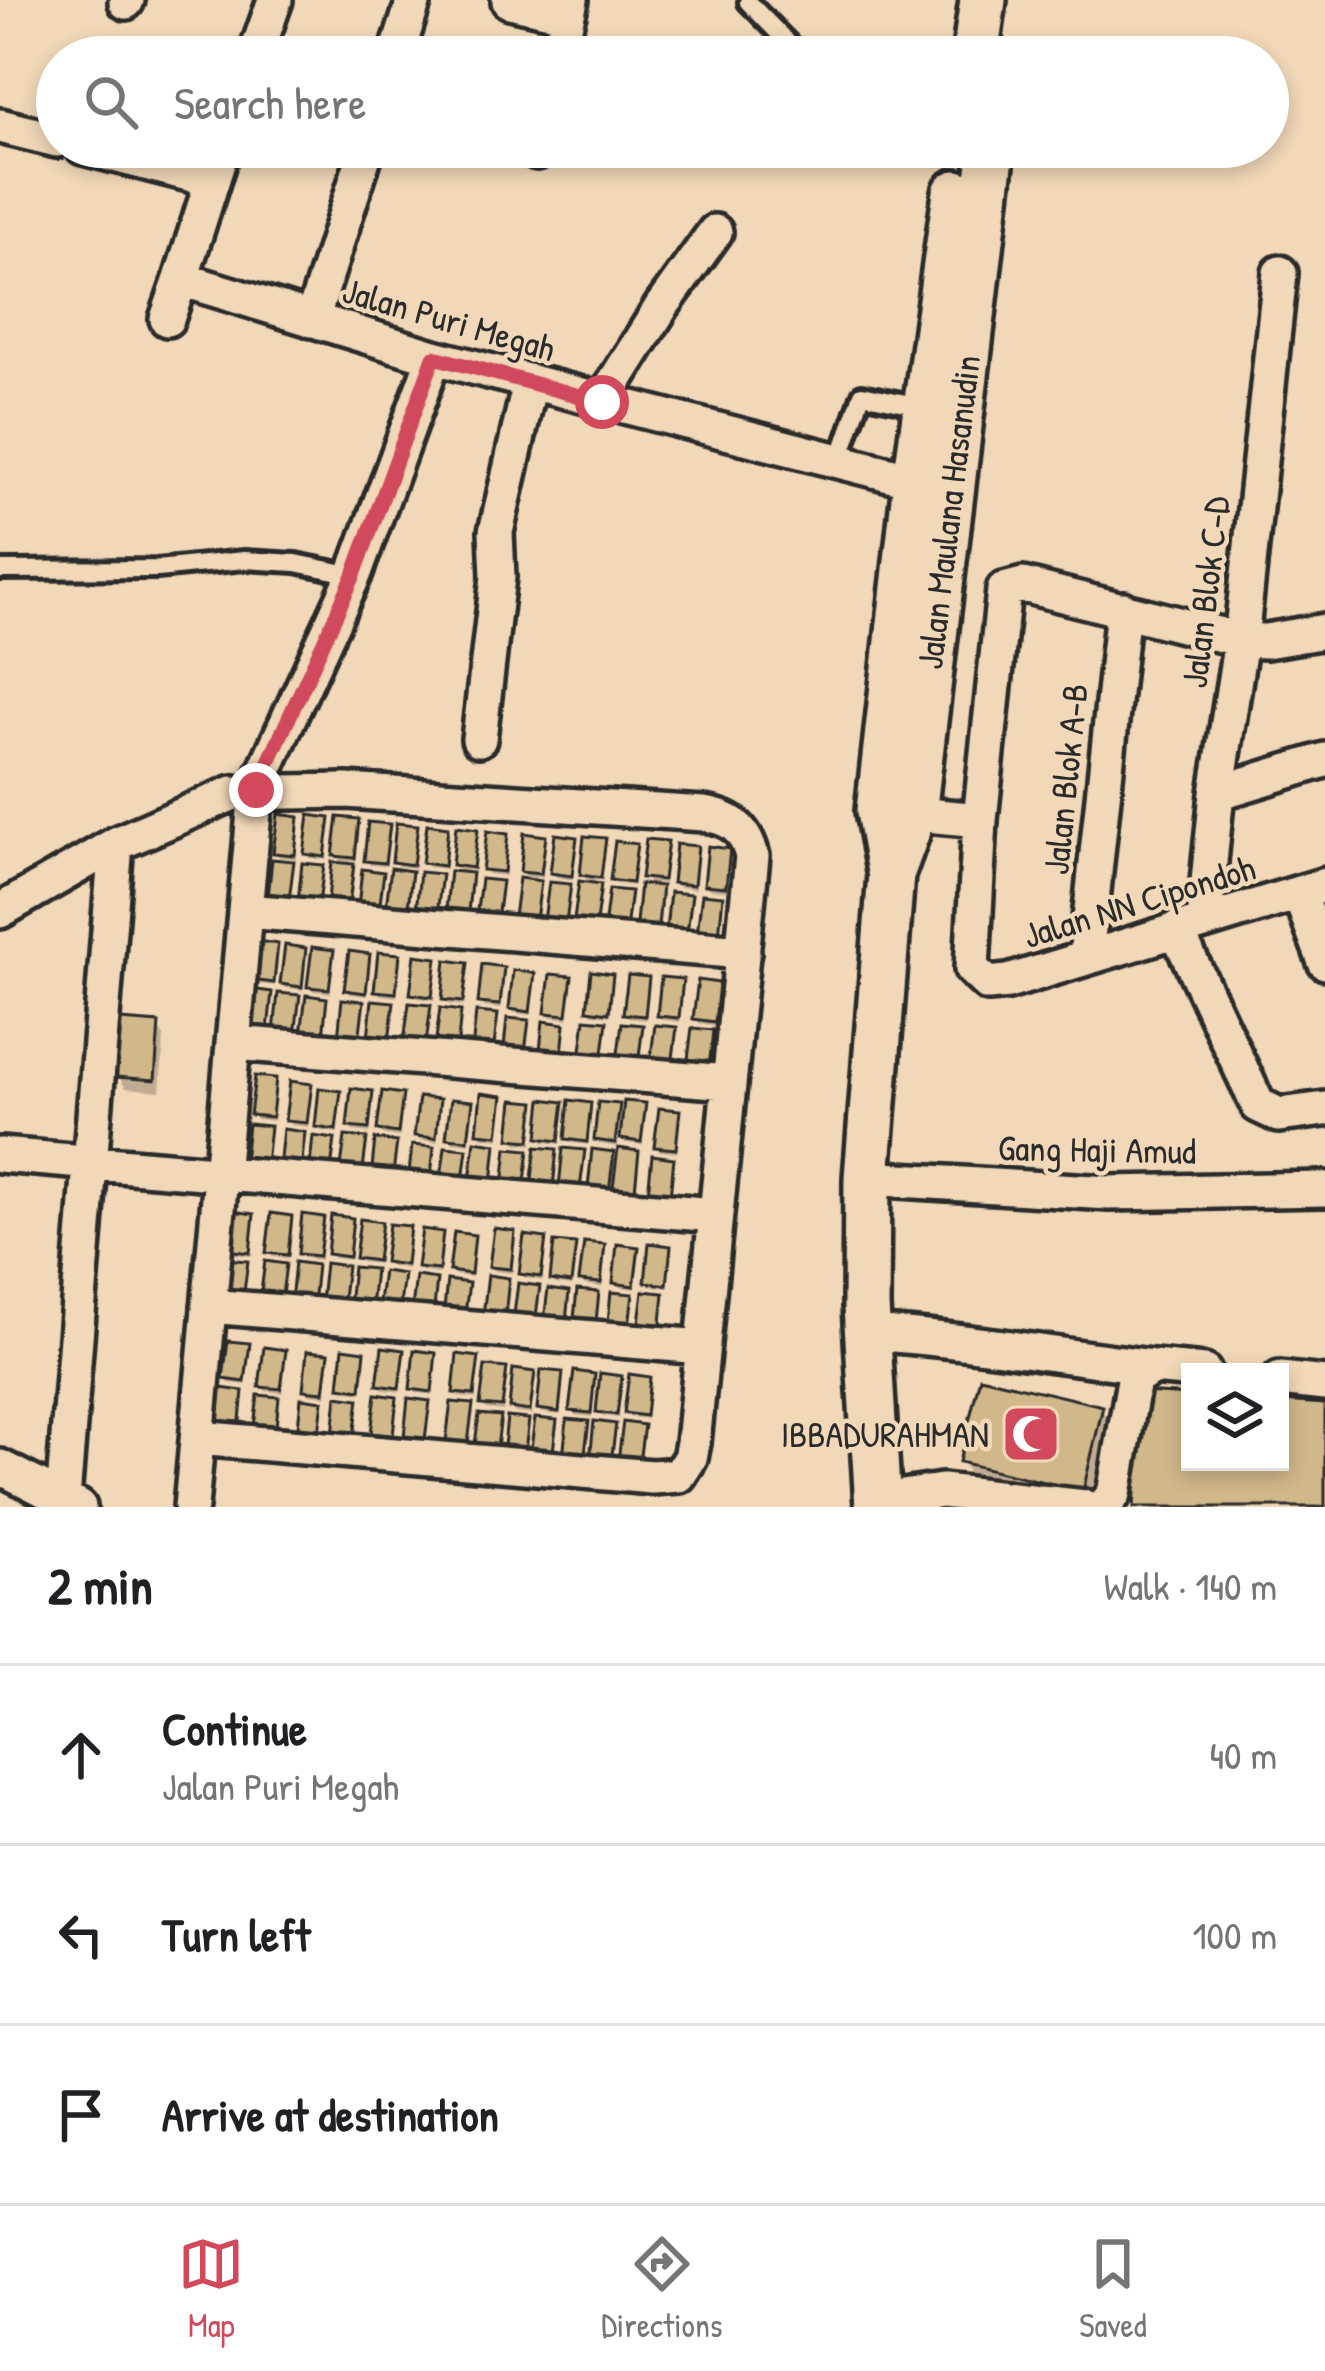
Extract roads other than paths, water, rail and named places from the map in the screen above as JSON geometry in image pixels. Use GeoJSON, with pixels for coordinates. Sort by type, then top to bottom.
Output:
{"type":"FeatureCollection","features":[{"type":"Feature","properties":{"kind":"street"},"geometry":{"type":"LineString","coordinates":[[262,36],[275,0]]}},
{"type":"Feature","properties":{"kind":"street"},"geometry":{"type":"LineString","coordinates":[[403,36],[415,0]]}},
{"type":"Feature","properties":{"kind":"street"},"geometry":{"type":"LineString","coordinates":[[978,36],[983,0]]}},
{"type":"Feature","properties":{"kind":"street"},"geometry":{"type":"LineString","coordinates":[[1007,36],[1011,0]]}},
{"type":"Feature","properties":{"kind":"street"},"geometry":{"type":"LineString","coordinates":[[509,2],[570,7]]}},
{"type":"Feature","properties":{"kind":"street"},"geometry":{"type":"LineString","coordinates":[[0,126],[36,135]]}},
{"type":"Feature","properties":{"kind":"street"},"geometry":{"type":"LineString","coordinates":[[165,168],[212,180]]}},
{"type":"Feature","properties":{"kind":"street"},"geometry":{"type":"LineString","coordinates":[[167,319],[216,168]]}},
{"type":"Feature","properties":{"kind":"street"},"geometry":{"type":"LineString","coordinates":[[312,320],[360,168]]}},
{"type":"Feature","properties":{"kind":"street","name":"Jalan Maulana Hasanudin"},"geometry":{"type":"LineString","coordinates":[[922,483],[919,406],[958,289],[961,168]]}},
{"type":"Feature","properties":{"kind":"street","name":"Jalan Maulana Hasanudin"},"geometry":{"type":"LineString","coordinates":[[876,1505],[868,1333],[891,874],[922,483],[958,289],[987,168]]}},
{"type":"Feature","properties":{"kind":"street"},"geometry":{"type":"LineString","coordinates":[[602,402],[715,232]]}},
{"type":"Feature","properties":{"kind":"street","name":"Jalan Blok C-D"},"geometry":{"type":"LineString","coordinates":[[1190,925],[1241,640],[1280,273]]}},
{"type":"Feature","properties":{"kind":"street","name":"Jalan Puri Megah"},"geometry":{"type":"LineString","coordinates":[[181,279],[434,357],[922,483]]}},
{"type":"Feature","properties":{"kind":"street"},"geometry":{"type":"LineString","coordinates":[[191,1507],[256,790],[354,575],[434,357]]}},
{"type":"Feature","properties":{"kind":"street"},"geometry":{"type":"LineString","coordinates":[[479,739],[498,577],[496,532],[530,383]]}},
{"type":"Feature","properties":{"kind":"street"},"geometry":{"type":"LineString","coordinates":[[897,813],[980,820],[1004,590],[1023,585],[1241,640],[1325,632]]}},
{"type":"Feature","properties":{"kind":"street","name":"Jalan Blok A-B"},"geometry":{"type":"LineString","coordinates":[[1086,957],[1123,610]]}},
{"type":"Feature","properties":{"kind":"street"},"geometry":{"type":"LineString","coordinates":[[1217,793],[1325,760]]}},
{"type":"Feature","properties":{"kind":"street"},"geometry":{"type":"LineString","coordinates":[[0,911],[116,844],[193,808],[256,790],[346,791],[719,817],[737,825],[747,839],[752,856],[702,1347],[690,1458],[679,1475],[198,1438]]}},
{"type":"Feature","properties":{"kind":"street","name":"Jalan NN Cipondoh"},"geometry":{"type":"LineString","coordinates":[[980,820],[970,950],[972,969],[988,984],[1008,982],[1312,889]]}},
{"type":"Feature","properties":{"kind":"street"},"geometry":{"type":"LineString","coordinates":[[0,1467],[67,1504],[116,844]]}},
{"type":"Feature","properties":{"kind":"street"},"geometry":{"type":"LineString","coordinates":[[1312,889],[1325,962]]}},
{"type":"Feature","properties":{"kind":"street"},"geometry":{"type":"LineString","coordinates":[[246,911],[743,952]]}},
{"type":"Feature","properties":{"kind":"street"},"geometry":{"type":"LineString","coordinates":[[1190,925],[1258,1106],[1279,1115],[1325,1109]]}},
{"type":"Feature","properties":{"kind":"street"},"geometry":{"type":"LineString","coordinates":[[233,1043],[728,1082]]}},
{"type":"Feature","properties":{"kind":"street"},"geometry":{"type":"LineString","coordinates":[[0,1155],[715,1215]]}},
{"type":"Feature","properties":{"kind":"street","name":"Gang Haji Amud"},"geometry":{"type":"LineString","coordinates":[[875,1179],[1108,1193],[1325,1189]]}},
{"type":"Feature","properties":{"kind":"street"},"geometry":{"type":"LineString","coordinates":[[209,1306],[702,1347]]}},
{"type":"Feature","properties":{"kind":"street"},"geometry":{"type":"LineString","coordinates":[[868,1333],[951,1338],[1181,1370]]}},
{"type":"Feature","properties":{"kind":"street"},"geometry":{"type":"LineString","coordinates":[[1103,1507],[1114,1494],[1134,1380],[1153,1367]]}},
{"type":"Feature","properties":{"kind":"street"},"geometry":{"type":"LineString","coordinates":[[1289,1380],[1325,1384]]}},
{"type":"Feature","properties":{"kind":"street"},"geometry":{"type":"LineString","coordinates":[[876,1505],[942,1491],[1085,1507]]}},
{"type":"Feature","properties":{"kind":"lane"},"geometry":{"type":"LineString","coordinates":[[748,2],[781,36]]}},
{"type":"Feature","properties":{"kind":"lane"},"geometry":{"type":"LineString","coordinates":[[848,464],[862,394],[919,406]]}},
{"type":"Feature","properties":{"kind":"lane"},"geometry":{"type":"LineString","coordinates":[[0,570],[157,569],[244,560],[296,563],[354,575]]}},
{"type":"Feature","properties":{"kind":"place","name":"IBBADURAHMAN"},"geometry":{"type":"Point","coordinates":[1031,1434]}}]}
